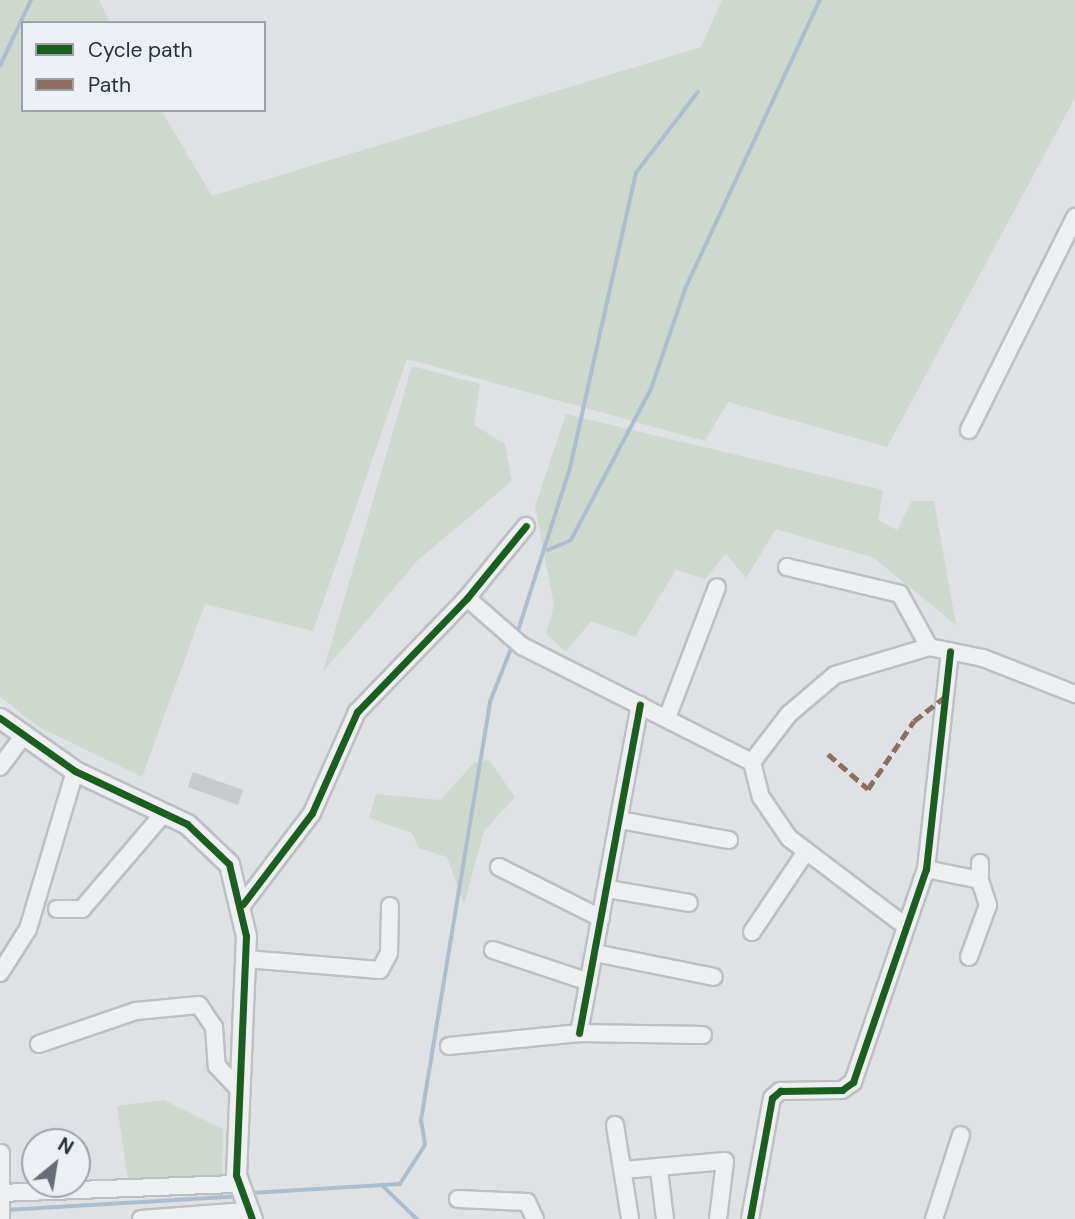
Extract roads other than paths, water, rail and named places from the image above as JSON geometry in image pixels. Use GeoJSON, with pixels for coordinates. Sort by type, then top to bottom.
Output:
{"type":"FeatureCollection","features":[{"type":"Feature","properties":{"kind":"street"},"geometry":{"type":"LineString","coordinates":[[970,430],[1075,217]]}},
{"type":"Feature","properties":{"kind":"street"},"geometry":{"type":"LineString","coordinates":[[243,904],[312,813],[357,712],[467,598],[526,526]]}},
{"type":"Feature","properties":{"kind":"street"},"geometry":{"type":"LineString","coordinates":[[787,567],[900,594],[929,647]]}},
{"type":"Feature","properties":{"kind":"street"},"geometry":{"type":"LineString","coordinates":[[667,718],[717,587]]}},
{"type":"Feature","properties":{"kind":"street"},"geometry":{"type":"LineString","coordinates":[[467,598],[522,646],[752,762],[772,819],[805,853],[904,925]]}},
{"type":"Feature","properties":{"kind":"street"},"geometry":{"type":"LineString","coordinates":[[752,762],[789,714],[835,675],[929,647],[950,651],[1075,694]]}},
{"type":"Feature","properties":{"kind":"street"},"geometry":{"type":"LineString","coordinates":[[750,1219],[772,1098],[780,1091],[850,1087],[904,925],[926,869],[950,651]]}},
{"type":"Feature","properties":{"kind":"street"},"geometry":{"type":"LineString","coordinates":[[579,1033],[608,889],[640,705]]}},
{"type":"Feature","properties":{"kind":"street"},"geometry":{"type":"LineString","coordinates":[[0,718],[21,739],[75,771],[164,813],[221,852],[243,904],[246,959],[239,1090],[243,1201]]}},
{"type":"Feature","properties":{"kind":"street"},"geometry":{"type":"LineString","coordinates":[[0,766],[21,739]]}},
{"type":"Feature","properties":{"kind":"street"},"geometry":{"type":"LineString","coordinates":[[0,973],[28,929],[75,771]]}},
{"type":"Feature","properties":{"kind":"street"},"geometry":{"type":"LineString","coordinates":[[57,909],[82,909],[164,813]]}},
{"type":"Feature","properties":{"kind":"street"},"geometry":{"type":"LineString","coordinates":[[620,820],[729,840]]}},
{"type":"Feature","properties":{"kind":"street"},"geometry":{"type":"LineString","coordinates":[[751,932],[805,853]]}},
{"type":"Feature","properties":{"kind":"street"},"geometry":{"type":"LineString","coordinates":[[969,957],[988,905],[980,880],[980,863]]}},
{"type":"Feature","properties":{"kind":"street"},"geometry":{"type":"LineString","coordinates":[[499,867],[601,918]]}},
{"type":"Feature","properties":{"kind":"street"},"geometry":{"type":"LineString","coordinates":[[926,869],[980,880]]}},
{"type":"Feature","properties":{"kind":"street"},"geometry":{"type":"LineString","coordinates":[[608,889],[689,902]]}},
{"type":"Feature","properties":{"kind":"street"},"geometry":{"type":"LineString","coordinates":[[246,959],[380,970],[388,953],[390,906]]}},
{"type":"Feature","properties":{"kind":"street"},"geometry":{"type":"LineString","coordinates":[[493,950],[589,982]]}},
{"type":"Feature","properties":{"kind":"street"},"geometry":{"type":"LineString","coordinates":[[595,953],[713,977]]}},
{"type":"Feature","properties":{"kind":"street"},"geometry":{"type":"LineString","coordinates":[[39,1044],[135,1011],[199,1005],[214,1027],[217,1066],[239,1090]]}},
{"type":"Feature","properties":{"kind":"street"},"geometry":{"type":"LineString","coordinates":[[449,1046],[579,1033],[703,1035]]}},
{"type":"Feature","properties":{"kind":"street"},"geometry":{"type":"LineString","coordinates":[[615,1125],[630,1219]]}},
{"type":"Feature","properties":{"kind":"street"},"geometry":{"type":"LineString","coordinates":[[934,1219],[961,1135]]}},
{"type":"Feature","properties":{"kind":"street"},"geometry":{"type":"LineString","coordinates":[[1,1153],[1,1219]]}},
{"type":"Feature","properties":{"kind":"street"},"geometry":{"type":"LineString","coordinates":[[624,1170],[659,1170],[725,1161],[718,1219]]}},
{"type":"Feature","properties":{"kind":"street"},"geometry":{"type":"LineString","coordinates":[[659,1170],[666,1219]]}},
{"type":"Feature","properties":{"kind":"street"},"geometry":{"type":"LineString","coordinates":[[1,1193],[243,1201]]}},
{"type":"Feature","properties":{"kind":"street"},"geometry":{"type":"LineString","coordinates":[[458,1199],[527,1202],[535,1219]]}},
{"type":"Feature","properties":{"kind":"street"},"geometry":{"type":"LineString","coordinates":[[141,1219],[243,1201]]}},
{"type":"Feature","properties":{"kind":"waterway"},"geometry":{"type":"LineString","coordinates":[[21,21],[31,0]]}},
{"type":"Feature","properties":{"kind":"waterway"},"geometry":{"type":"LineString","coordinates":[[548,550],[571,540],[651,389],[686,287],[820,0]]}},
{"type":"Feature","properties":{"kind":"waterway"},"geometry":{"type":"LineString","coordinates":[[0,66],[21,21]]}},
{"type":"Feature","properties":{"kind":"waterway"},"geometry":{"type":"LineString","coordinates":[[517,634],[570,468],[636,173],[698,92]]}},
{"type":"Feature","properties":{"kind":"waterway"},"geometry":{"type":"LineString","coordinates":[[249,1193],[400,1184],[425,1145],[421,1120],[490,702],[513,644]]}},
{"type":"Feature","properties":{"kind":"waterway"},"geometry":{"type":"LineString","coordinates":[[384,1187],[417,1219]]}},
{"type":"Feature","properties":{"kind":"waterway"},"geometry":{"type":"LineString","coordinates":[[6,1210],[239,1196]]}}]}
